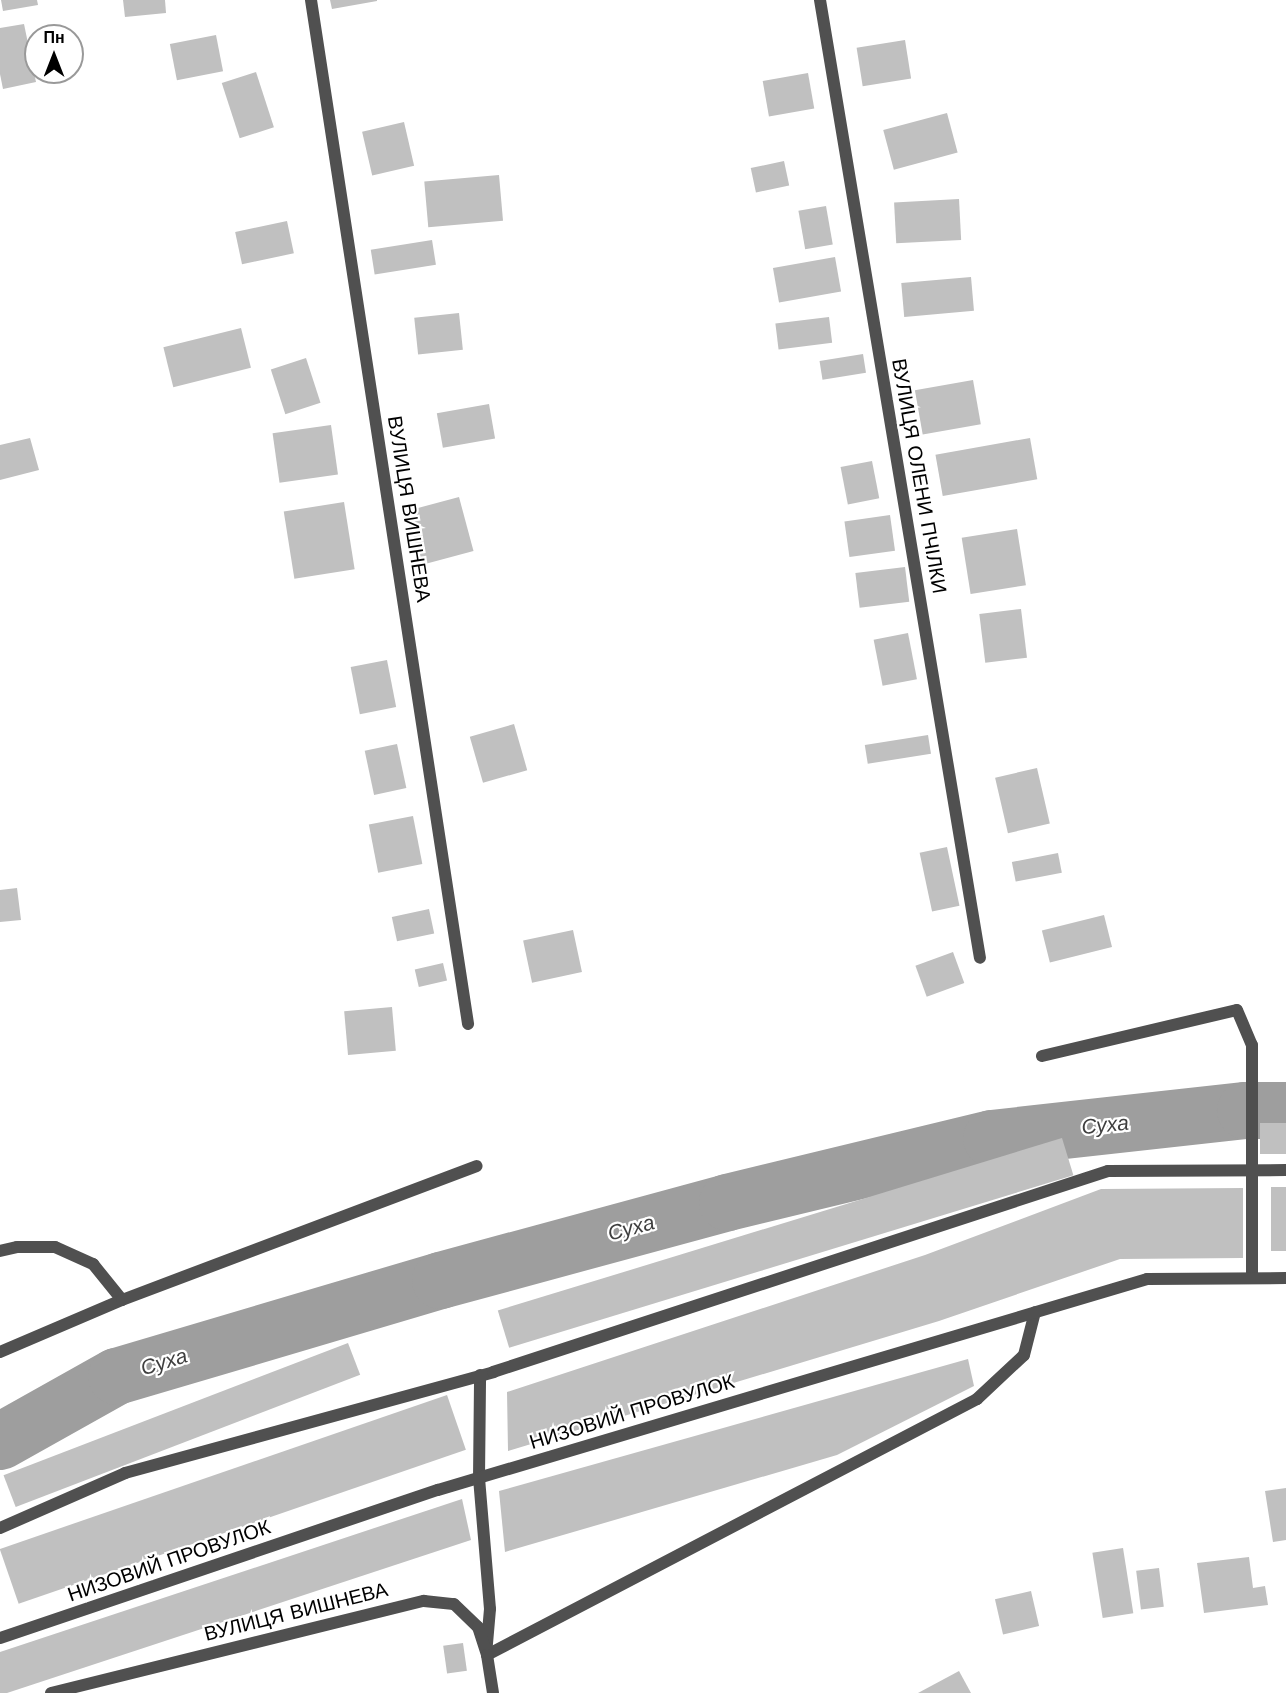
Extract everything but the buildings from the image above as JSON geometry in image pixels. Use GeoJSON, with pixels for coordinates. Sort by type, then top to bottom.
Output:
{"type":"FeatureCollection","features":[{"type":"Feature","properties":{"kind":"street","name":"ВУЛИЦЯ ВИШНЕВА"},"geometry":{"type":"LineString","coordinates":[[311,0],[468,1024]]}},
{"type":"Feature","properties":{"kind":"street","name":"ВУЛИЦЯ ОЛЕНИ ПЧІЛКИ"},"geometry":{"type":"LineString","coordinates":[[820,0],[980,958]]}},
{"type":"Feature","properties":{"kind":"street"},"geometry":{"type":"LineString","coordinates":[[1042,1056],[1237,1010],[1252,1045],[1252,1278]]}},
{"type":"Feature","properties":{"kind":"street"},"geometry":{"type":"LineString","coordinates":[[0,1352],[122,1300],[477,1166]]}},
{"type":"Feature","properties":{"kind":"street"},"geometry":{"type":"LineString","coordinates":[[0,1528],[125,1473],[480,1376],[1108,1172],[1286,1170]]}},
{"type":"Feature","properties":{"kind":"street"},"geometry":{"type":"LineString","coordinates":[[0,1251],[17,1247],[55,1247],[93,1264],[122,1300]]}},
{"type":"Feature","properties":{"kind":"street","name":"НИЗОВИЙ ПРОВУЛОК"},"geometry":{"type":"LineString","coordinates":[[0,1638],[479,1478],[1147,1279],[1286,1278]]}},
{"type":"Feature","properties":{"kind":"street"},"geometry":{"type":"LineString","coordinates":[[487,1655],[977,1399],[1024,1355],[1035,1312]]}},
{"type":"Feature","properties":{"kind":"street"},"geometry":{"type":"LineString","coordinates":[[480,1376],[479,1478],[490,1609],[487,1655]]}},
{"type":"Feature","properties":{"kind":"street","name":"ВУЛИЦЯ ВИШНЕВА"},"geometry":{"type":"LineString","coordinates":[[51,1693],[424,1601],[454,1604],[478,1627],[487,1655],[493,1693]]}},
{"type":"Feature","properties":{"kind":"waterway","name":"Суха"},"geometry":{"type":"LineString","coordinates":[[0,1441],[116,1376],[440,1280],[727,1202],[991,1138],[1245,1110],[1286,1110]]}}]}
